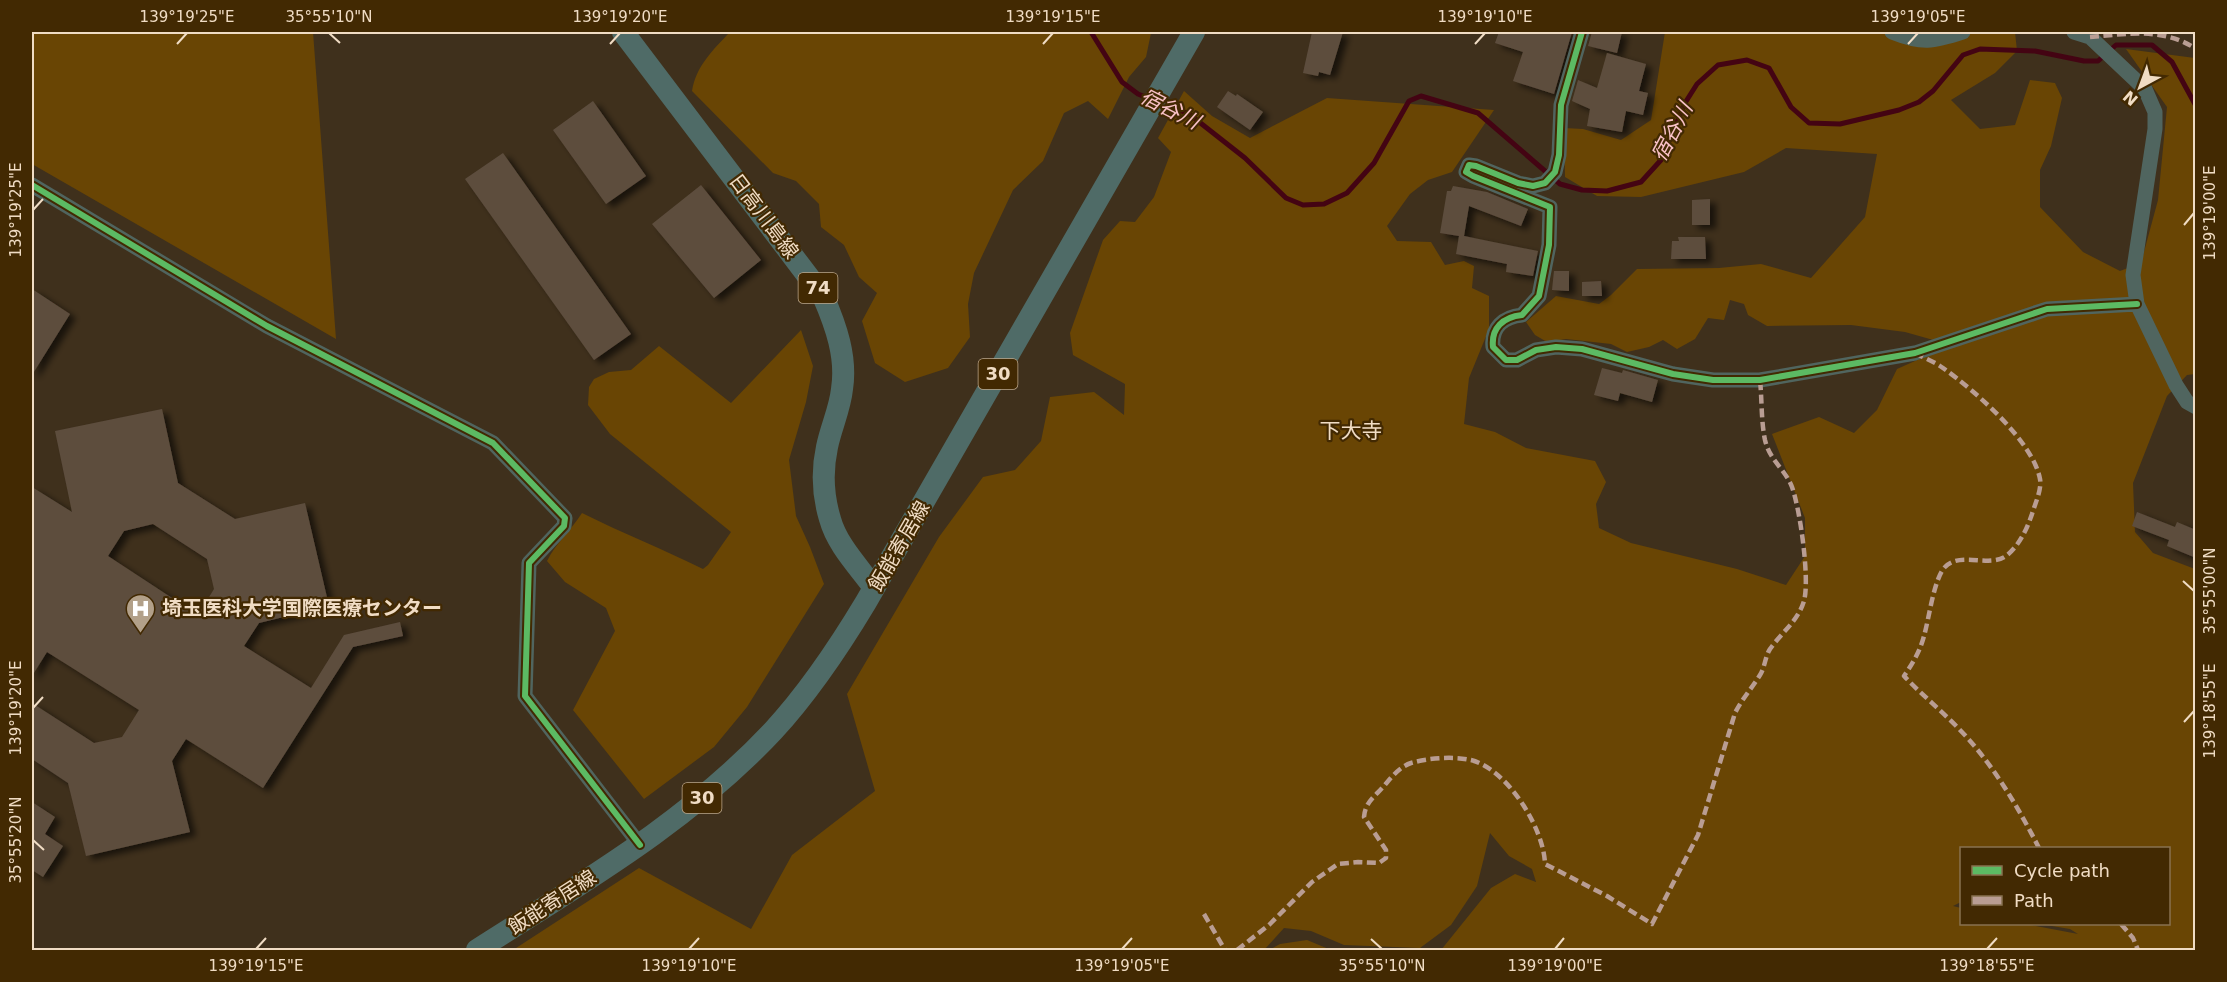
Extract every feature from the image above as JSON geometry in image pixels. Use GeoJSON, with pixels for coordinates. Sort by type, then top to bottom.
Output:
{"type":"FeatureCollection","features":[{"type":"Feature","properties":{"kind":"main road","name":"日高川島線"},"geometry":{"type":"LineString","coordinates":[[623,32],[823,296],[838,334],[843,372],[838,408],[826,454],[825,498],[830,520],[838,538],[874,588]]}},
{"type":"Feature","properties":{"kind":"main road","name":"飯能寄居線"},"geometry":{"type":"LineString","coordinates":[[477,951],[640,845],[711,790],[773,730],[824,668],[874,588],[1194,32]]}},
{"type":"Feature","properties":{"kind":"street"},"geometry":{"type":"LineString","coordinates":[[1582,32],[1561,105],[1559,155],[1555,172],[1545,183],[1533,186],[1518,183],[1476,166],[1469,165],[1466,172],[1550,207],[1549,245],[1539,296],[1522,315],[1511,316],[1500,323],[1492,335],[1492,347],[1506,360],[1517,360],[1536,350],[1581,349],[1673,374],[1713,380],[1760,380],[1915,353],[2047,309],[2137,304]]}},
{"type":"Feature","properties":{"kind":"street"},"geometry":{"type":"LineString","coordinates":[[1892,32],[1912,40],[1939,40],[1963,32]]}},
{"type":"Feature","properties":{"kind":"street"},"geometry":{"type":"LineString","coordinates":[[2074,32],[2090,38],[2145,89],[2155,112],[2155,129],[2133,275],[2137,304],[2176,385],[2187,402],[2196,407]]}},
{"type":"Feature","properties":{"kind":"street"},"geometry":{"type":"LineString","coordinates":[[32,185],[267,326],[493,443],[565,518],[564,526],[529,563],[525,696],[640,845]]}},
{"type":"Feature","properties":{"kind":"shaded area"},"geometry":{"type":"Polygon","coordinates":[[[32,32],[313,32],[336,339],[32,164],[32,32]]]}},
{"type":"Feature","properties":{"kind":"shaded area"},"geometry":{"type":"Polygon","coordinates":[[[730,32],[1151,33],[1146,57],[1129,77],[1108,119],[1088,101],[1064,113],[1043,161],[1013,190],[974,273],[968,304],[970,337],[948,368],[905,382],[875,363],[862,321],[877,293],[859,277],[844,245],[821,227],[819,204],[796,181],[773,173],[692,91],[701,66],[730,32]]]}},
{"type":"Feature","properties":{"kind":"shaded area"},"geometry":{"type":"Polygon","coordinates":[[[1665,32],[2015,32],[2017,51],[1995,73],[1951,100],[1980,129],[2015,125],[2030,80],[2055,83],[2062,98],[2051,146],[2040,170],[2040,207],[2083,252],[2120,271],[2141,263],[2158,200],[2167,107],[2126,49],[2195,58],[2195,374],[2187,375],[2167,396],[2133,483],[2135,532],[2153,553],[2195,569],[2195,950],[1441,950],[1491,888],[1515,874],[1536,882],[1532,869],[1509,856],[1490,833],[1477,886],[1451,925],[1420,948],[1344,945],[1311,931],[1284,928],[1264,950],[513,950],[639,868],[751,929],[792,855],[875,791],[847,694],[939,537],[983,477],[1015,470],[1041,441],[1050,397],[1094,392],[1124,415],[1125,384],[1073,355],[1070,333],[1103,240],[1120,221],[1135,222],[1154,197],[1171,152],[1158,138],[1184,91],[1212,116],[1250,138],[1327,98],[1494,110],[1452,172],[1428,180],[1410,194],[1387,226],[1397,241],[1431,242],[1445,265],[1464,261],[1474,266],[1472,288],[1489,296],[1489,329],[1469,378],[1464,424],[1495,432],[1526,448],[1595,461],[1606,482],[1596,504],[1599,528],[1631,543],[1737,569],[1786,585],[1805,556],[1805,518],[1772,434],[1819,417],[1854,433],[1877,410],[1897,369],[1951,345],[1905,332],[1851,325],[1767,326],[1748,315],[1744,304],[1730,300],[1724,320],[1708,318],[1695,339],[1677,349],[1663,340],[1649,347],[1627,352],[1611,344],[1566,339],[1547,342],[1535,335],[1526,322],[1556,296],[1599,304],[1637,269],[1719,268],[1761,264],[1811,278],[1865,217],[1877,154],[1786,148],[1744,172],[1641,197],[1597,196],[1565,177],[1564,128],[1583,129],[1621,140],[1651,120],[1665,32]]]}},
{"type":"Feature","properties":{"kind":"shaded area"},"geometry":{"type":"Polygon","coordinates":[[[801,330],[813,366],[806,402],[789,460],[796,516],[824,584],[747,707],[714,747],[644,799],[573,710],[615,631],[606,608],[565,582],[547,561],[582,513],[703,569],[731,532],[610,434],[588,405],[589,387],[594,379],[609,372],[631,370],[659,346],[731,403],[801,330]]]}},
{"type":"Feature","properties":{"kind":"shaded area"},"geometry":{"type":"Polygon","coordinates":[[[1307,940],[1331,950],[1269,950],[1280,944],[1307,940]]]}},
{"type":"Feature","properties":{"kind":"building"},"geometry":{"type":"Polygon","coordinates":[[[1312,32],[1343,32],[1330,75],[1319,72],[1318,76],[1303,73],[1312,32]]]}},
{"type":"Feature","properties":{"kind":"building"},"geometry":{"type":"Polygon","coordinates":[[[1499,32],[1572,32],[1554,94],[1513,81],[1523,52],[1495,43],[1499,32]]]}},
{"type":"Feature","properties":{"kind":"building"},"geometry":{"type":"Polygon","coordinates":[[[1592,32],[1622,32],[1617,53],[1588,46],[1592,32]]]}},
{"type":"Feature","properties":{"kind":"building"},"geometry":{"type":"Polygon","coordinates":[[[1607,53],[1646,64],[1639,91],[1648,93],[1643,115],[1626,111],[1622,132],[1587,126],[1590,109],[1572,101],[1578,80],[1597,88],[1607,53]]]}},
{"type":"Feature","properties":{"kind":"building"},"geometry":{"type":"Polygon","coordinates":[[[1228,91],[1236,96],[1237,94],[1263,112],[1250,130],[1217,107],[1228,91]]]}},
{"type":"Feature","properties":{"kind":"building"},"geometry":{"type":"Polygon","coordinates":[[[593,101],[646,176],[606,204],[553,130],[593,101]]]}},
{"type":"Feature","properties":{"kind":"building"},"geometry":{"type":"Polygon","coordinates":[[[503,153],[631,334],[594,360],[465,179],[503,153]]]}},
{"type":"Feature","properties":{"kind":"building"},"geometry":{"type":"Polygon","coordinates":[[[701,185],[761,260],[714,298],[652,224],[701,185]]]}},
{"type":"Feature","properties":{"kind":"building"},"geometry":{"type":"Polygon","coordinates":[[[1453,186],[1487,192],[1528,209],[1521,226],[1469,206],[1464,236],[1538,251],[1533,276],[1506,272],[1507,264],[1456,254],[1459,236],[1440,233],[1447,191],[1451,191],[1453,186]]]}},
{"type":"Feature","properties":{"kind":"building"},"geometry":{"type":"Polygon","coordinates":[[[1710,199],[1710,225],[1692,225],[1692,200],[1710,199]]]}},
{"type":"Feature","properties":{"kind":"building"},"geometry":{"type":"Polygon","coordinates":[[[1678,237],[1705,237],[1706,259],[1671,259],[1672,241],[1679,241],[1678,237]]]}},
{"type":"Feature","properties":{"kind":"building"},"geometry":{"type":"Polygon","coordinates":[[[1554,271],[1569,271],[1569,291],[1552,290],[1554,271]]]}},
{"type":"Feature","properties":{"kind":"building"},"geometry":{"type":"Polygon","coordinates":[[[1601,281],[1602,296],[1582,296],[1582,282],[1601,281]]]}},
{"type":"Feature","properties":{"kind":"building"},"geometry":{"type":"Polygon","coordinates":[[[32,289],[70,314],[32,375],[32,289]]]}},
{"type":"Feature","properties":{"kind":"building"},"geometry":{"type":"Polygon","coordinates":[[[1602,368],[1622,373],[1623,370],[1658,380],[1652,402],[1620,393],[1618,401],[1594,395],[1602,368]]]}},
{"type":"Feature","properties":{"kind":"building","name":"埼玉医科大学国際医療センター"},"geometry":{"type":"Polygon","coordinates":[[[162,409],[178,483],[235,519],[305,503],[329,606],[259,623],[244,646],[311,688],[344,635],[400,622],[403,636],[353,647],[263,788],[186,739],[172,761],[190,832],[86,856],[68,783],[32,759],[32,703],[94,743],[122,737],[139,710],[47,652],[32,676],[32,487],[72,512],[55,431],[162,409]],[[153,524],[124,531],[108,556],[198,615],[214,589],[207,559],[153,524]]]}},
{"type":"Feature","properties":{"kind":"building"},"geometry":{"type":"Polygon","coordinates":[[[2137,512],[2175,527],[2177,522],[2196,530],[2196,558],[2167,546],[2169,540],[2132,526],[2137,512]]]}},
{"type":"Feature","properties":{"kind":"building"},"geometry":{"type":"Polygon","coordinates":[[[32,802],[55,817],[45,834],[63,846],[43,877],[32,870],[32,802]]]}},
{"type":"Feature","properties":{"kind":"waterway","name":"宿谷川"},"geometry":{"type":"LineString","coordinates":[[1091,32],[1122,82],[1138,94],[1150,99]]}},
{"type":"Feature","properties":{"kind":"waterway","name":"宿谷川"},"geometry":{"type":"LineString","coordinates":[[1158,102],[1189,114],[1245,158],[1286,198],[1303,205],[1324,204],[1347,193],[1374,163],[1409,101],[1421,96],[1478,113],[1560,184],[1582,190],[1607,191],[1641,182],[1661,160],[1685,103],[1697,84],[1718,65],[1747,60],[1769,68],[1791,107],[1809,123],[1840,124],[1899,110],[1919,102],[1933,91],[1963,55],[1980,49],[2035,51],[2084,61],[2098,61],[2116,45],[2152,45],[2172,62],[2196,106]]}},
{"type":"Feature","properties":{"kind":"marked path"},"geometry":{"type":"LineString","coordinates":[[2090,37],[2158,35],[2171,37],[2196,49]]}},
{"type":"Feature","properties":{"kind":"marked path"},"geometry":{"type":"LineString","coordinates":[[1915,353],[1940,366],[1956,378],[2000,418],[2026,449],[2035,464],[2040,479],[2039,492],[2028,525],[2011,552],[1992,561],[1959,560],[1951,562],[1941,572],[1922,641],[1916,657],[1904,676],[1972,743],[1994,771],[2038,847]]}},
{"type":"Feature","properties":{"kind":"marked path"},"geometry":{"type":"LineString","coordinates":[[1237,950],[1269,925],[1312,882],[1338,864],[1379,863],[1386,858],[1386,850],[1364,817],[1368,804],[1403,767],[1418,761],[1441,758],[1471,760],[1498,775],[1510,787],[1531,818],[1543,850],[1545,864],[1607,896],[1652,924],[1698,835],[1735,713],[1760,675],[1770,649],[1801,608],[1806,591],[1805,561],[1798,511],[1792,487],[1767,447],[1760,380]]}},
{"type":"Feature","properties":{"kind":"marked path"},"geometry":{"type":"LineString","coordinates":[[1204,914],[1225,950]]}},
{"type":"Feature","properties":{"kind":"marked path"},"geometry":{"type":"LineString","coordinates":[[2122,925],[2133,938],[2138,950]]}},
{"type":"Feature","properties":{"kind":"cycle path"},"geometry":{"type":"LineString","coordinates":[[1582,32],[1561,105],[1559,155],[1555,172],[1545,183],[1533,186],[1518,183],[1476,166],[1469,165],[1466,172],[1550,207],[1549,245],[1539,296],[1522,315],[1504,321],[1494,334],[1493,347],[1506,360],[1517,360],[1536,350],[1556,347],[1582,349],[1673,374],[1713,380],[1760,380],[1915,353],[2047,309],[2137,304]]}},
{"type":"Feature","properties":{"kind":"cycle path"},"geometry":{"type":"LineString","coordinates":[[32,185],[267,326],[493,443],[565,518],[564,526],[529,563],[525,696],[640,845]]}},
{"type":"Feature","properties":{"kind":"place","name":"埼玉医科大学国際医療センター"},"geometry":{"type":"Point","coordinates":[141,634]}},
{"type":"Feature","properties":{"kind":"district","name":"下大寺"},"geometry":{"type":"Point","coordinates":[1351,431]}}]}
